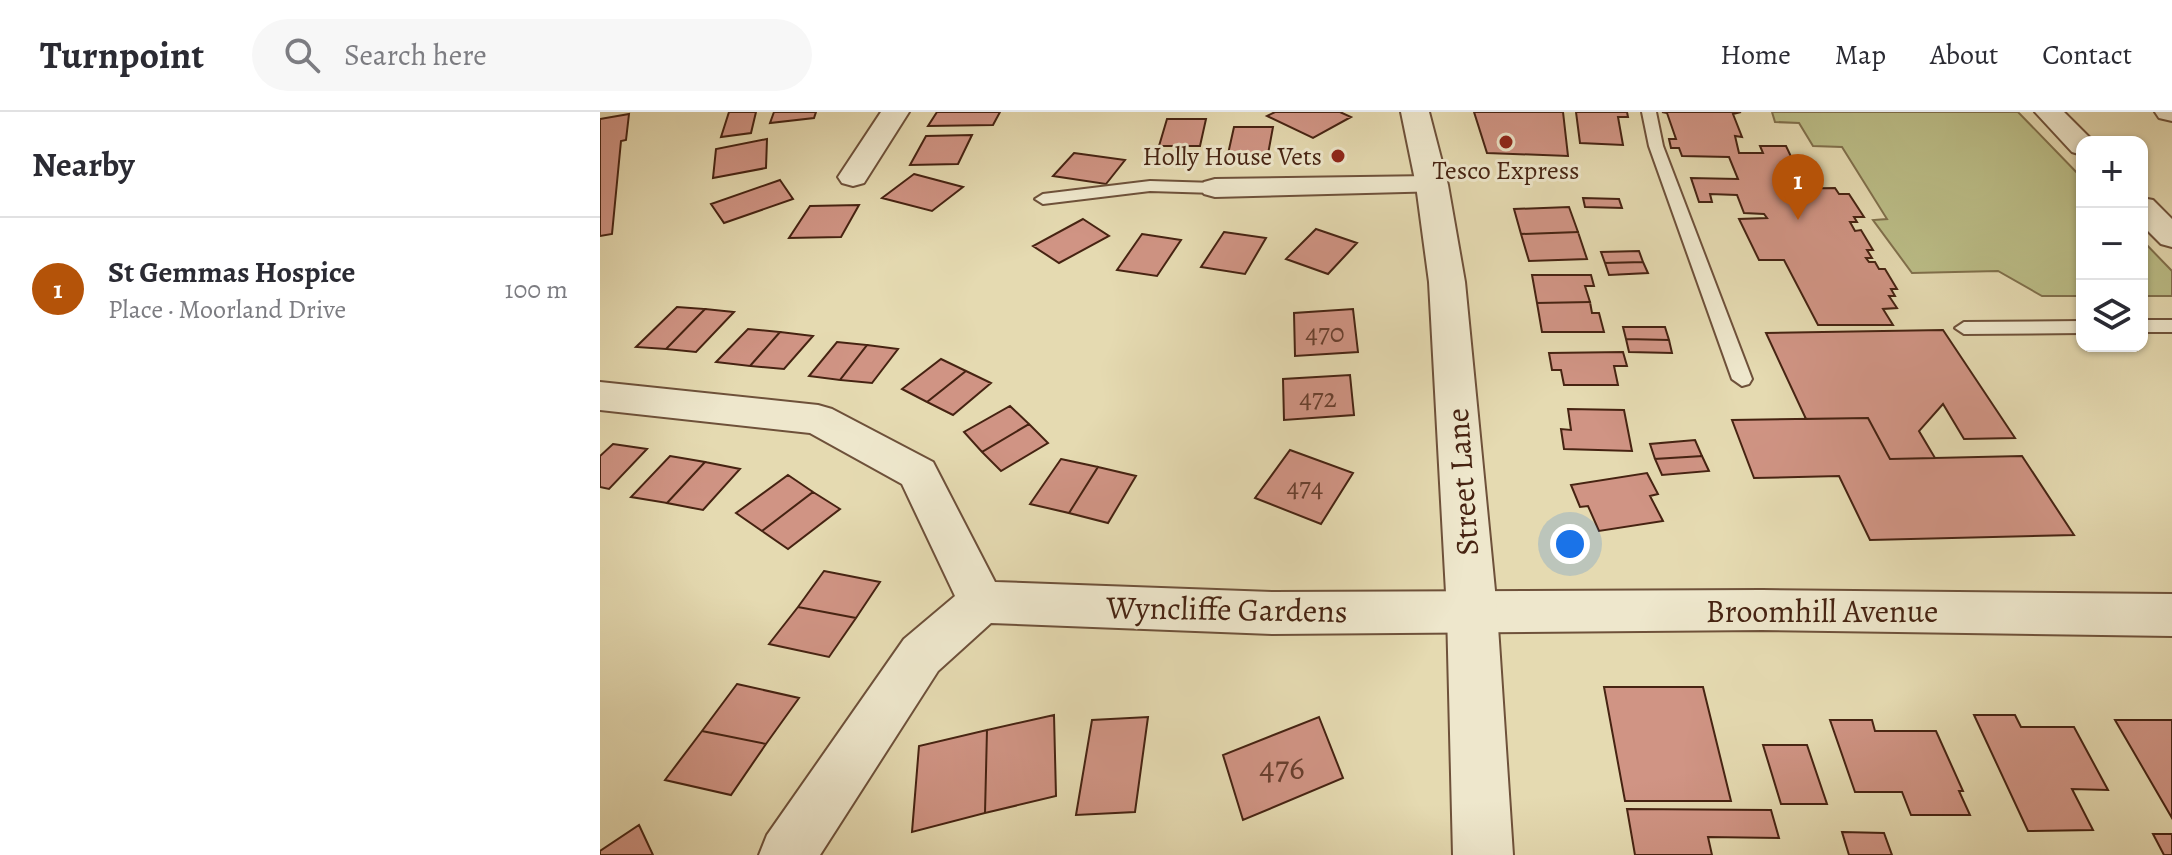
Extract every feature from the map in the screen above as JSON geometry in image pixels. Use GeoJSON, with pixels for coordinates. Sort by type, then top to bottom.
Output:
{"type":"FeatureCollection","features":[{"type":"Feature","properties":{"kind":"street"},"geometry":{"type":"LineString","coordinates":[[853,177],[895,112]]}},
{"type":"Feature","properties":{"kind":"street","name":"Street Lane"},"geometry":{"type":"LineString","coordinates":[[1415,112],[1432,185],[1447,282],[1472,611],[1483,855]]}},
{"type":"Feature","properties":{"kind":"street"},"geometry":{"type":"LineString","coordinates":[[2049,112],[2076,140]]}},
{"type":"Feature","properties":{"kind":"street"},"geometry":{"type":"LineString","coordinates":[[1215,188],[1432,185]]}},
{"type":"Feature","properties":{"kind":"street"},"geometry":{"type":"LineString","coordinates":[[2143,208],[2172,237]]}},
{"type":"Feature","properties":{"kind":"street"},"geometry":{"type":"LineString","coordinates":[[600,396],[818,419],[918,473],[981,602],[921,655],[787,855]]}},
{"type":"Feature","properties":{"kind":"street","name":"Wyncliffe Gardens"},"geometry":{"type":"LineString","coordinates":[[981,602],[1273,613],[1472,611]]}},
{"type":"Feature","properties":{"kind":"street","name":"Broomhill Avenue"},"geometry":{"type":"LineString","coordinates":[[1472,611],[2172,615]]}},
{"type":"Feature","properties":{"kind":"lane"},"geometry":{"type":"LineString","coordinates":[[1649,112],[1656,146],[1742,379]]}},
{"type":"Feature","properties":{"kind":"lane"},"geometry":{"type":"LineString","coordinates":[[1043,199],[1150,186],[1215,188]]}},
{"type":"Feature","properties":{"kind":"lane"},"geometry":{"type":"LineString","coordinates":[[2148,326],[2172,326]]}},
{"type":"Feature","properties":{"kind":"lane"},"geometry":{"type":"LineString","coordinates":[[1964,328],[2076,327]]}},
{"type":"Feature","properties":{"kind":"green space"},"geometry":{"type":"Polygon","coordinates":[[[1772,112],[2018,112],[2076,172],[2076,296],[2042,296],[1998,271],[1912,273],[1873,220],[1887,219],[1842,147],[1813,146],[1799,123],[1775,122],[1772,112]]]}},
{"type":"Feature","properties":{"kind":"green space"},"geometry":{"type":"Polygon","coordinates":[[[2148,246],[2172,271],[2172,296],[2148,296],[2148,246]]]}},
{"type":"Feature","properties":{"kind":"building"},"geometry":{"type":"Polygon","coordinates":[[[729,112],[756,112],[751,133],[721,137],[729,112]]]}},
{"type":"Feature","properties":{"kind":"building"},"geometry":{"type":"Polygon","coordinates":[[[774,112],[816,112],[814,118],[770,123],[774,112]]]}},
{"type":"Feature","properties":{"kind":"building"},"geometry":{"type":"Polygon","coordinates":[[[937,112],[1000,112],[993,125],[928,126],[937,112]]]}},
{"type":"Feature","properties":{"kind":"building"},"geometry":{"type":"Polygon","coordinates":[[[1275,112],[1340,112],[1351,117],[1313,138],[1267,116],[1275,112]]]}},
{"type":"Feature","properties":{"kind":"building"},"geometry":{"type":"Polygon","coordinates":[[[1474,112],[1563,112],[1568,156],[1487,153],[1474,112]]]}},
{"type":"Feature","properties":{"kind":"building"},"geometry":{"type":"Polygon","coordinates":[[[1576,112],[1627,112],[1628,117],[1618,117],[1623,145],[1580,143],[1576,112]]]}},
{"type":"Feature","properties":{"kind":"building"},"geometry":{"type":"Polygon","coordinates":[[[1662,112],[1741,112],[1733,114],[1742,137],[1735,136],[1739,153],[1763,153],[1760,146],[1786,146],[1805,186],[1779,185],[1781,189],[1835,188],[1839,194],[1849,194],[1864,217],[1854,217],[1857,222],[1850,222],[1855,231],[1861,230],[1873,250],[1867,250],[1872,258],[1866,258],[1869,262],[1875,262],[1879,269],[1885,269],[1897,289],[1891,289],[1895,296],[1889,296],[1897,308],[1883,309],[1893,325],[1818,325],[1784,260],[1759,260],[1739,219],[1767,218],[1764,214],[1744,213],[1737,195],[1710,194],[1712,202],[1699,202],[1691,178],[1738,179],[1729,157],[1682,156],[1679,148],[1671,148],[1669,139],[1676,139],[1667,113],[1662,112]]]}},
{"type":"Feature","properties":{"kind":"building"},"geometry":{"type":"Polygon","coordinates":[[[629,114],[626,140],[621,141],[612,234],[600,236],[600,119],[629,114]]]}},
{"type":"Feature","properties":{"kind":"building"},"geometry":{"type":"Polygon","coordinates":[[[1167,119],[1206,119],[1200,146],[1159,146],[1167,119]]]}},
{"type":"Feature","properties":{"kind":"building"},"geometry":{"type":"Polygon","coordinates":[[[1234,127],[1273,127],[1268,154],[1228,154],[1234,127]]]}},
{"type":"Feature","properties":{"kind":"building"},"geometry":{"type":"Polygon","coordinates":[[[972,135],[958,164],[910,165],[926,136],[972,135]]]}},
{"type":"Feature","properties":{"kind":"building"},"geometry":{"type":"Polygon","coordinates":[[[767,139],[766,168],[713,178],[716,149],[767,139]]]}},
{"type":"Feature","properties":{"kind":"building"},"geometry":{"type":"Polygon","coordinates":[[[1074,153],[1125,160],[1106,184],[1053,176],[1074,153]]]}},
{"type":"Feature","properties":{"kind":"building"},"geometry":{"type":"Polygon","coordinates":[[[914,174],[963,187],[932,211],[882,198],[914,174]]]}},
{"type":"Feature","properties":{"kind":"building"},"geometry":{"type":"Polygon","coordinates":[[[780,180],[793,199],[724,223],[711,204],[780,180]]]}},
{"type":"Feature","properties":{"kind":"building"},"geometry":{"type":"Polygon","coordinates":[[[1583,198],[1619,199],[1622,208],[1585,207],[1583,198]]]}},
{"type":"Feature","properties":{"kind":"building"},"geometry":{"type":"Polygon","coordinates":[[[859,205],[841,237],[789,238],[810,206],[859,205]]]}},
{"type":"Feature","properties":{"kind":"building"},"geometry":{"type":"Polygon","coordinates":[[[1569,207],[1578,232],[1521,234],[1514,209],[1569,207]]]}},
{"type":"Feature","properties":{"kind":"building"},"geometry":{"type":"Polygon","coordinates":[[[1083,219],[1109,236],[1059,263],[1033,246],[1083,219]]]}},
{"type":"Feature","properties":{"kind":"building"},"geometry":{"type":"Polygon","coordinates":[[[1316,229],[1357,243],[1328,274],[1286,259],[1316,229]]]}},
{"type":"Feature","properties":{"kind":"building"},"geometry":{"type":"Polygon","coordinates":[[[1224,232],[1266,238],[1245,274],[1201,267],[1224,232]]]}},
{"type":"Feature","properties":{"kind":"building"},"geometry":{"type":"Polygon","coordinates":[[[1578,232],[1587,259],[1529,261],[1521,234],[1578,232]]]}},
{"type":"Feature","properties":{"kind":"building"},"geometry":{"type":"Polygon","coordinates":[[[1142,234],[1181,240],[1157,276],[1117,270],[1142,234]]]}},
{"type":"Feature","properties":{"kind":"building"},"geometry":{"type":"Polygon","coordinates":[[[1639,251],[1643,262],[1605,263],[1601,252],[1639,251]]]}},
{"type":"Feature","properties":{"kind":"building"},"geometry":{"type":"Polygon","coordinates":[[[1643,262],[1648,273],[1609,275],[1605,263],[1643,262]]]}},
{"type":"Feature","properties":{"kind":"building"},"geometry":{"type":"Polygon","coordinates":[[[1532,275],[1591,275],[1594,286],[1585,286],[1590,302],[1537,303],[1532,275]]]}},
{"type":"Feature","properties":{"kind":"building"},"geometry":{"type":"Polygon","coordinates":[[[1590,302],[1592,313],[1599,313],[1604,332],[1542,332],[1537,303],[1590,302]]]}},
{"type":"Feature","properties":{"kind":"building"},"geometry":{"type":"Polygon","coordinates":[[[677,307],[705,309],[666,349],[636,347],[677,307]]]}},
{"type":"Feature","properties":{"kind":"building"},"geometry":{"type":"Polygon","coordinates":[[[705,309],[734,312],[696,352],[666,349],[705,309]]]}},
{"type":"Feature","properties":{"kind":"building"},"geometry":{"type":"Polygon","coordinates":[[[1353,309],[1358,352],[1295,356],[1294,313],[1353,309]]]}},
{"type":"Feature","properties":{"kind":"building"},"geometry":{"type":"Polygon","coordinates":[[[1623,327],[1665,327],[1669,340],[1626,339],[1623,327]]]}},
{"type":"Feature","properties":{"kind":"building"},"geometry":{"type":"Polygon","coordinates":[[[748,329],[780,332],[750,366],[716,362],[748,329]]]}},
{"type":"Feature","properties":{"kind":"building"},"geometry":{"type":"Polygon","coordinates":[[[1943,330],[2015,438],[1964,439],[1943,404],[1919,431],[1935,458],[1890,459],[1868,418],[1806,419],[1766,333],[1943,330]]]}},
{"type":"Feature","properties":{"kind":"building"},"geometry":{"type":"Polygon","coordinates":[[[780,332],[813,336],[784,369],[750,366],[780,332]]]}},
{"type":"Feature","properties":{"kind":"building"},"geometry":{"type":"Polygon","coordinates":[[[1626,339],[1669,340],[1672,353],[1629,352],[1626,339]]]}},
{"type":"Feature","properties":{"kind":"building"},"geometry":{"type":"Polygon","coordinates":[[[837,342],[867,345],[840,380],[809,376],[837,342]]]}},
{"type":"Feature","properties":{"kind":"building"},"geometry":{"type":"Polygon","coordinates":[[[867,345],[898,349],[872,383],[840,380],[867,345]]]}},
{"type":"Feature","properties":{"kind":"building"},"geometry":{"type":"Polygon","coordinates":[[[1623,352],[1627,366],[1614,366],[1618,385],[1564,385],[1561,370],[1552,370],[1549,353],[1623,352]]]}},
{"type":"Feature","properties":{"kind":"building"},"geometry":{"type":"Polygon","coordinates":[[[941,359],[966,371],[927,402],[902,389],[941,359]]]}},
{"type":"Feature","properties":{"kind":"building"},"geometry":{"type":"Polygon","coordinates":[[[966,371],[991,383],[953,415],[927,402],[966,371]]]}},
{"type":"Feature","properties":{"kind":"building"},"geometry":{"type":"Polygon","coordinates":[[[1350,375],[1354,415],[1284,420],[1283,379],[1350,375]]]}},
{"type":"Feature","properties":{"kind":"building"},"geometry":{"type":"Polygon","coordinates":[[[1010,406],[1029,424],[982,452],[964,432],[1010,406]]]}},
{"type":"Feature","properties":{"kind":"building"},"geometry":{"type":"Polygon","coordinates":[[[1568,409],[1624,410],[1632,451],[1564,449],[1561,429],[1571,430],[1568,409]]]}},
{"type":"Feature","properties":{"kind":"building"},"geometry":{"type":"Polygon","coordinates":[[[1868,418],[1890,459],[2022,456],[2074,535],[1870,540],[1839,476],[1754,478],[1732,420],[1868,418]]]}},
{"type":"Feature","properties":{"kind":"building"},"geometry":{"type":"Polygon","coordinates":[[[1029,424],[1048,443],[1001,471],[982,452],[1029,424]]]}},
{"type":"Feature","properties":{"kind":"building"},"geometry":{"type":"Polygon","coordinates":[[[1695,440],[1702,456],[1655,459],[1650,444],[1695,440]]]}},
{"type":"Feature","properties":{"kind":"building"},"geometry":{"type":"Polygon","coordinates":[[[613,444],[647,449],[609,489],[600,487],[600,456],[613,444]]]}},
{"type":"Feature","properties":{"kind":"building"},"geometry":{"type":"Polygon","coordinates":[[[1290,450],[1353,473],[1321,524],[1255,498],[1290,450]]]}},
{"type":"Feature","properties":{"kind":"building"},"geometry":{"type":"Polygon","coordinates":[[[670,456],[705,462],[667,503],[631,497],[670,456]]]}},
{"type":"Feature","properties":{"kind":"building"},"geometry":{"type":"Polygon","coordinates":[[[1702,456],[1709,471],[1662,475],[1655,459],[1702,456]]]}},
{"type":"Feature","properties":{"kind":"building"},"geometry":{"type":"Polygon","coordinates":[[[1061,459],[1098,467],[1069,513],[1030,504],[1061,459]]]}},
{"type":"Feature","properties":{"kind":"building"},"geometry":{"type":"Polygon","coordinates":[[[705,462],[740,469],[703,510],[667,503],[705,462]]]}},
{"type":"Feature","properties":{"kind":"building"},"geometry":{"type":"Polygon","coordinates":[[[1098,467],[1136,476],[1108,523],[1069,513],[1098,467]]]}},
{"type":"Feature","properties":{"kind":"building"},"geometry":{"type":"Polygon","coordinates":[[[1647,473],[1658,494],[1650,496],[1663,521],[1599,531],[1588,506],[1580,507],[1571,485],[1647,473]]]}},
{"type":"Feature","properties":{"kind":"building"},"geometry":{"type":"Polygon","coordinates":[[[788,475],[813,492],[762,531],[736,513],[788,475]]]}},
{"type":"Feature","properties":{"kind":"building"},"geometry":{"type":"Polygon","coordinates":[[[813,492],[840,509],[788,549],[762,531],[813,492]]]}},
{"type":"Feature","properties":{"kind":"building"},"geometry":{"type":"Polygon","coordinates":[[[824,571],[880,582],[856,618],[798,607],[824,571]]]}},
{"type":"Feature","properties":{"kind":"building"},"geometry":{"type":"Polygon","coordinates":[[[798,607],[856,618],[829,657],[769,644],[798,607]]]}},
{"type":"Feature","properties":{"kind":"building"},"geometry":{"type":"Polygon","coordinates":[[[737,684],[799,698],[766,744],[702,731],[737,684]]]}},
{"type":"Feature","properties":{"kind":"building"},"geometry":{"type":"Polygon","coordinates":[[[1604,687],[1703,687],[1731,801],[1625,801],[1604,687]]]}},
{"type":"Feature","properties":{"kind":"building"},"geometry":{"type":"Polygon","coordinates":[[[1054,715],[1056,796],[985,813],[987,730],[1054,715]]]}},
{"type":"Feature","properties":{"kind":"building"},"geometry":{"type":"Polygon","coordinates":[[[1974,715],[2015,715],[2021,727],[2074,727],[2108,790],[2072,789],[2093,830],[2028,831],[1974,715]]]}},
{"type":"Feature","properties":{"kind":"building"},"geometry":{"type":"Polygon","coordinates":[[[1148,717],[1135,812],[1076,815],[1092,720],[1148,717]]]}},
{"type":"Feature","properties":{"kind":"building"},"geometry":{"type":"Polygon","coordinates":[[[1319,717],[1343,778],[1243,820],[1223,755],[1319,717]]]}},
{"type":"Feature","properties":{"kind":"building"},"geometry":{"type":"Polygon","coordinates":[[[1830,720],[1872,720],[1875,731],[1936,731],[1963,791],[1959,791],[1970,815],[1911,815],[1902,792],[1855,792],[1830,720]]]}},
{"type":"Feature","properties":{"kind":"building"},"geometry":{"type":"Polygon","coordinates":[[[2115,720],[2172,720],[2172,818],[2115,720]]]}},
{"type":"Feature","properties":{"kind":"building"},"geometry":{"type":"Polygon","coordinates":[[[987,730],[985,813],[912,832],[919,746],[987,730]]]}},
{"type":"Feature","properties":{"kind":"building"},"geometry":{"type":"Polygon","coordinates":[[[702,731],[766,744],[731,795],[665,780],[702,731]]]}},
{"type":"Feature","properties":{"kind":"building"},"geometry":{"type":"Polygon","coordinates":[[[1763,745],[1807,745],[1827,804],[1781,804],[1763,745]]]}},
{"type":"Feature","properties":{"kind":"building"},"geometry":{"type":"Polygon","coordinates":[[[1627,809],[1771,810],[1779,838],[1708,837],[1712,855],[1635,855],[1627,809]]]}},
{"type":"Feature","properties":{"kind":"building"},"geometry":{"type":"Polygon","coordinates":[[[639,825],[653,855],[600,855],[600,851],[639,825]]]}},
{"type":"Feature","properties":{"kind":"building"},"geometry":{"type":"Polygon","coordinates":[[[1842,832],[1884,833],[1892,855],[1849,855],[1842,832]]]}},
{"type":"Feature","properties":{"kind":"building"},"geometry":{"type":"Polygon","coordinates":[[[2153,834],[2172,834],[2172,855],[2164,855],[2153,834]]]}},
{"type":"Feature","properties":{"kind":"place","name":"Tesco Express"},"geometry":{"type":"Point","coordinates":[1506,142]}},
{"type":"Feature","properties":{"kind":"place","name":"Holly House Vets"},"geometry":{"type":"Point","coordinates":[1338,156]}},
{"type":"Feature","properties":{"kind":"place","name":"St Gemmas Hospice"},"geometry":{"type":"Point","coordinates":[1798,220]}}]}
